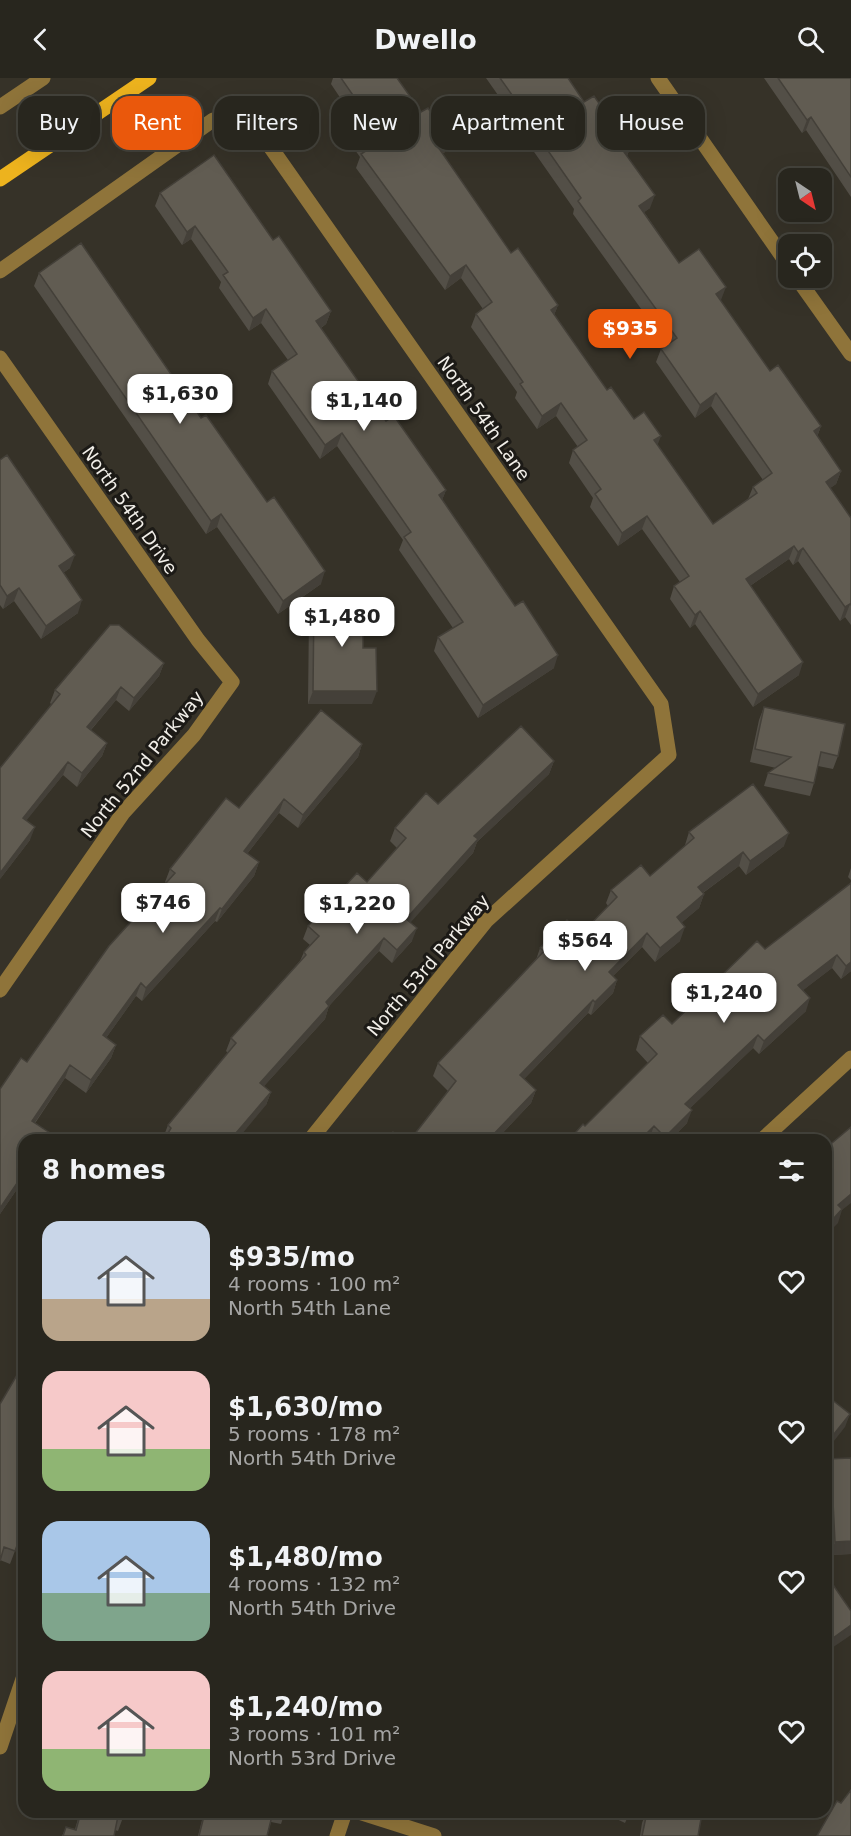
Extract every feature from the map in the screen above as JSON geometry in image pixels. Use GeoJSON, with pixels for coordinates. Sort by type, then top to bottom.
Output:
{"type":"FeatureCollection","features":[{"type":"Feature","properties":{"kind":"main road"},"geometry":{"type":"LineString","coordinates":[[0,179],[149,78]]}},
{"type":"Feature","properties":{"kind":"street"},"geometry":{"type":"LineString","coordinates":[[0,107],[43,78]]}},
{"type":"Feature","properties":{"kind":"street"},"geometry":{"type":"LineString","coordinates":[[658,78],[778,250]]}},
{"type":"Feature","properties":{"kind":"street","name":"North 54th Lane"},"geometry":{"type":"LineString","coordinates":[[0,271],[213,120],[238,119],[262,135],[661,704],[669,755]]}},
{"type":"Feature","properties":{"kind":"street"},"geometry":{"type":"LineString","coordinates":[[804,288],[851,354]]}},
{"type":"Feature","properties":{"kind":"street","name":"North 54th Drive"},"geometry":{"type":"LineString","coordinates":[[0,358],[198,640],[232,682]]}},
{"type":"Feature","properties":{"kind":"street","name":"North 52nd Parkway"},"geometry":{"type":"LineString","coordinates":[[0,990],[123,813],[194,735],[232,682]]}},
{"type":"Feature","properties":{"kind":"street","name":"North 53rd Parkway"},"geometry":{"type":"LineString","coordinates":[[315,1134],[486,921],[669,755]]}},
{"type":"Feature","properties":{"kind":"street"},"geometry":{"type":"LineString","coordinates":[[769,1134],[851,1058]]}},
{"type":"Feature","properties":{"kind":"street"},"geometry":{"type":"LineString","coordinates":[[0,1747],[18,1694]]}},
{"type":"Feature","properties":{"kind":"street"},"geometry":{"type":"LineString","coordinates":[[337,1836],[343,1818]]}},
{"type":"Feature","properties":{"kind":"street"},"geometry":{"type":"LineString","coordinates":[[378,1818],[434,1836]]}},
{"type":"Feature","properties":{"kind":"building"},"geometry":{"type":"Polygon","coordinates":[[[341,78],[397,78],[410,96],[354,96],[341,78]]]}},
{"type":"Feature","properties":{"kind":"building"},"geometry":{"type":"Polygon","coordinates":[[[500,78],[568,78],[580,96],[513,96],[500,78]]]}},
{"type":"Feature","properties":{"kind":"building"},"geometry":{"type":"Polygon","coordinates":[[[778,78],[851,78],[851,177],[811,117],[807,120],[778,78]]]}},
{"type":"Feature","properties":{"kind":"building"},"geometry":{"type":"Polygon","coordinates":[[[594,96],[597,100],[597,150],[627,150],[624,152],[655,195],[639,206],[679,263],[699,249],[726,287],[716,294],[770,371],[778,365],[821,426],[814,431],[841,471],[826,482],[851,518],[851,605],[845,607],[803,548],[798,552],[794,546],[746,579],[803,662],[758,694],[700,611],[695,615],[674,586],[689,576],[647,516],[622,533],[595,494],[601,489],[573,450],[587,440],[561,403],[542,416],[520,384],[523,382],[476,314],[492,302],[466,265],[450,276],[361,154],[367,150],[419,150],[419,109],[421,112],[428,108],[431,112],[431,150],[440,150],[511,253],[518,248],[558,305],[551,310],[607,390],[611,387],[634,419],[644,412],[661,436],[654,440],[713,524],[757,493],[753,487],[772,473],[716,393],[700,405],[661,349],[677,338],[578,201],[581,198],[547,150],[585,150],[585,101],[594,96]]]}},
{"type":"Feature","properties":{"kind":"building"},"geometry":{"type":"Polygon","coordinates":[[[214,155],[273,240],[279,236],[331,311],[316,321],[386,421],[394,416],[446,490],[439,495],[515,606],[523,601],[558,655],[483,705],[438,637],[463,622],[404,537],[411,532],[342,433],[325,445],[272,371],[297,354],[266,309],[253,318],[223,275],[228,272],[195,226],[187,232],[160,193],[214,155]]]}},
{"type":"Feature","properties":{"kind":"building"},"geometry":{"type":"Polygon","coordinates":[[[81,243],[201,418],[206,415],[267,502],[274,497],[325,571],[283,601],[221,514],[211,521],[39,273],[81,243]]]}},
{"type":"Feature","properties":{"kind":"building"},"geometry":{"type":"Polygon","coordinates":[[[7,455],[75,555],[59,566],[82,600],[46,626],[19,588],[7,596],[0,585],[0,460],[7,455]]]}},
{"type":"Feature","properties":{"kind":"building"},"geometry":{"type":"Polygon","coordinates":[[[314,600],[363,600],[363,648],[376,648],[377,691],[313,691],[314,600]]]}},
{"type":"Feature","properties":{"kind":"building"},"geometry":{"type":"Polygon","coordinates":[[[110,625],[119,625],[164,663],[134,698],[121,687],[87,727],[107,743],[82,773],[68,762],[23,818],[35,827],[0,873],[0,768],[60,694],[55,690],[110,625]]]}},
{"type":"Feature","properties":{"kind":"building"},"geometry":{"type":"Polygon","coordinates":[[[764,707],[845,724],[838,756],[821,752],[814,783],[768,773],[791,757],[755,749],[764,707]]]}},
{"type":"Feature","properties":{"kind":"building"},"geometry":{"type":"Polygon","coordinates":[[[321,710],[362,744],[303,815],[284,799],[244,851],[259,862],[222,909],[220,908],[146,988],[141,983],[103,1035],[116,1045],[91,1080],[70,1065],[32,1121],[49,1134],[18,1134],[18,1182],[0,1208],[0,1089],[21,1058],[27,1062],[109,946],[175,873],[170,869],[226,798],[239,808],[321,710]]]}},
{"type":"Feature","properties":{"kind":"building"},"geometry":{"type":"Polygon","coordinates":[[[521,726],[554,761],[474,836],[478,839],[406,919],[417,928],[397,950],[384,938],[326,1002],[329,1006],[260,1083],[271,1092],[235,1134],[168,1134],[171,1128],[168,1125],[236,1043],[231,1038],[306,955],[304,952],[319,936],[308,926],[357,873],[367,882],[406,838],[395,828],[426,793],[438,804],[521,726]]]}},
{"type":"Feature","properties":{"kind":"building"},"geometry":{"type":"Polygon","coordinates":[[[753,784],[789,833],[750,861],[743,852],[698,887],[704,894],[677,917],[685,927],[660,948],[647,933],[609,972],[617,980],[595,1002],[593,1000],[520,1075],[536,1090],[494,1134],[415,1134],[456,1081],[438,1063],[544,951],[540,948],[567,920],[581,934],[617,897],[611,890],[641,865],[650,876],[694,838],[689,832],[753,784]]]}},
{"type":"Feature","properties":{"kind":"building"},"geometry":{"type":"Polygon","coordinates":[[[851,883],[851,962],[846,966],[837,955],[798,985],[810,998],[764,1041],[758,1035],[685,1104],[692,1110],[668,1134],[662,1134],[654,1126],[646,1134],[574,1134],[657,1054],[640,1036],[663,1015],[672,1024],[757,941],[765,949],[851,883]]]}},
{"type":"Feature","properties":{"kind":"building"},"geometry":{"type":"Polygon","coordinates":[[[851,1127],[851,1194],[838,1205],[842,1209],[832,1220],[832,1143],[851,1127]]]}},
{"type":"Feature","properties":{"kind":"building"},"geometry":{"type":"Polygon","coordinates":[[[18,1373],[18,1543],[15,1551],[4,1547],[0,1561],[0,1404],[18,1373]]]}},
{"type":"Feature","properties":{"kind":"building"},"geometry":{"type":"Polygon","coordinates":[[[832,1400],[850,1414],[832,1436],[832,1400]]]}},
{"type":"Feature","properties":{"kind":"building"},"geometry":{"type":"Polygon","coordinates":[[[851,1458],[851,1541],[835,1542],[832,1459],[851,1458]]]}},
{"type":"Feature","properties":{"kind":"building"},"geometry":{"type":"Polygon","coordinates":[[[832,1583],[851,1611],[851,1625],[832,1639],[832,1583]]]}},
{"type":"Feature","properties":{"kind":"building"},"geometry":{"type":"Polygon","coordinates":[[[851,1790],[851,1836],[817,1836],[827,1818],[832,1818],[832,1810],[837,1801],[841,1803],[851,1790]]]}},
{"type":"Feature","properties":{"kind":"building"},"geometry":{"type":"Polygon","coordinates":[[[79,1818],[118,1818],[114,1836],[63,1836],[66,1827],[76,1830],[79,1818]]]}},
{"type":"Feature","properties":{"kind":"building"},"geometry":{"type":"Polygon","coordinates":[[[204,1818],[272,1818],[267,1836],[199,1836],[204,1818]]]}},
{"type":"Feature","properties":{"kind":"building"},"geometry":{"type":"Polygon","coordinates":[[[646,1818],[701,1819],[698,1836],[642,1836],[646,1818]]]}}]}
